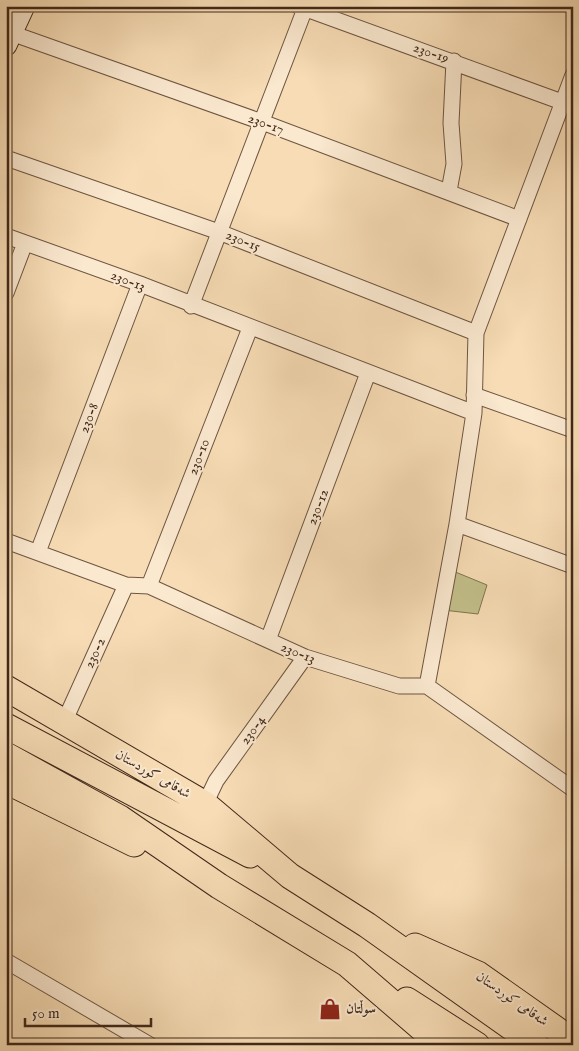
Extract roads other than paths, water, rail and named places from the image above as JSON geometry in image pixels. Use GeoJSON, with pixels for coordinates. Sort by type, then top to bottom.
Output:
{"type":"FeatureCollection","features":[{"type":"Feature","properties":{"kind":"highway","name":"شەقامی کوردستان"},"geometry":{"type":"LineString","coordinates":[[6,688],[65,720],[206,804],[290,876]]}},
{"type":"Feature","properties":{"kind":"highway","name":"شەقامی کوردستان"},"geometry":{"type":"LineString","coordinates":[[6,726],[290,876],[367,925],[536,1045]]}},
{"type":"Feature","properties":{"kind":"highway"},"geometry":{"type":"LineString","coordinates":[[6,755],[120,818],[219,886],[452,1027],[477,1045]]}},
{"type":"Feature","properties":{"kind":"highway"},"geometry":{"type":"LineString","coordinates":[[6,781],[219,886]]}},
{"type":"Feature","properties":{"kind":"highway","name":"شەقامی کوردستان"},"geometry":{"type":"LineString","coordinates":[[367,925],[478,974],[573,1041]]}},
{"type":"Feature","properties":{"kind":"highway"},"geometry":{"type":"LineString","coordinates":[[347,964],[442,1045]]}},
{"type":"Feature","properties":{"kind":"main road"},"geometry":{"type":"LineString","coordinates":[[9,39],[24,6]]}},
{"type":"Feature","properties":{"kind":"street","name":"230-19"},"geometry":{"type":"LineString","coordinates":[[303,7],[562,102]]}},
{"type":"Feature","properties":{"kind":"street"},"geometry":{"type":"LineString","coordinates":[[191,306],[262,122],[303,7]]}},
{"type":"Feature","properties":{"kind":"street","name":"230-17"},"geometry":{"type":"LineString","coordinates":[[9,39],[262,122],[519,219]]}},
{"type":"Feature","properties":{"kind":"street"},"geometry":{"type":"LineString","coordinates":[[449,191],[454,164],[451,123],[454,61]]}},
{"type":"Feature","properties":{"kind":"street"},"geometry":{"type":"LineString","coordinates":[[573,75],[476,333],[474,413],[457,524],[427,686],[573,789]]}},
{"type":"Feature","properties":{"kind":"street","name":"230-15"},"geometry":{"type":"LineString","coordinates":[[6,158],[219,232],[476,333]]}},
{"type":"Feature","properties":{"kind":"street","name":"230-13"},"geometry":{"type":"LineString","coordinates":[[6,236],[140,284],[191,306],[474,413]]}},
{"type":"Feature","properties":{"kind":"street"},"geometry":{"type":"LineString","coordinates":[[6,292],[25,243]]}},
{"type":"Feature","properties":{"kind":"street","name":"230-8"},"geometry":{"type":"LineString","coordinates":[[38,552],[140,284]]}},
{"type":"Feature","properties":{"kind":"street","name":"230-10"},"geometry":{"type":"LineString","coordinates":[[149,586],[250,328]]}},
{"type":"Feature","properties":{"kind":"street","name":"230-12"},"geometry":{"type":"LineString","coordinates":[[268,640],[368,373]]}},
{"type":"Feature","properties":{"kind":"street"},"geometry":{"type":"LineString","coordinates":[[474,395],[573,430]]}},
{"type":"Feature","properties":{"kind":"street"},"geometry":{"type":"LineString","coordinates":[[457,524],[573,566]]}},
{"type":"Feature","properties":{"kind":"street","name":"230-13"},"geometry":{"type":"LineString","coordinates":[[6,541],[126,586],[149,586],[305,657],[399,686],[427,686]]}},
{"type":"Feature","properties":{"kind":"street","name":"230-2"},"geometry":{"type":"LineString","coordinates":[[65,720],[126,586]]}},
{"type":"Feature","properties":{"kind":"street","name":"230-4"},"geometry":{"type":"LineString","coordinates":[[206,804],[216,781],[305,657]]}},
{"type":"Feature","properties":{"kind":"street"},"geometry":{"type":"LineString","coordinates":[[6,961],[150,1045]]}},
{"type":"Feature","properties":{"kind":"place","name":"سوڵتان"},"geometry":{"type":"Point","coordinates":[330,1009]}}]}
